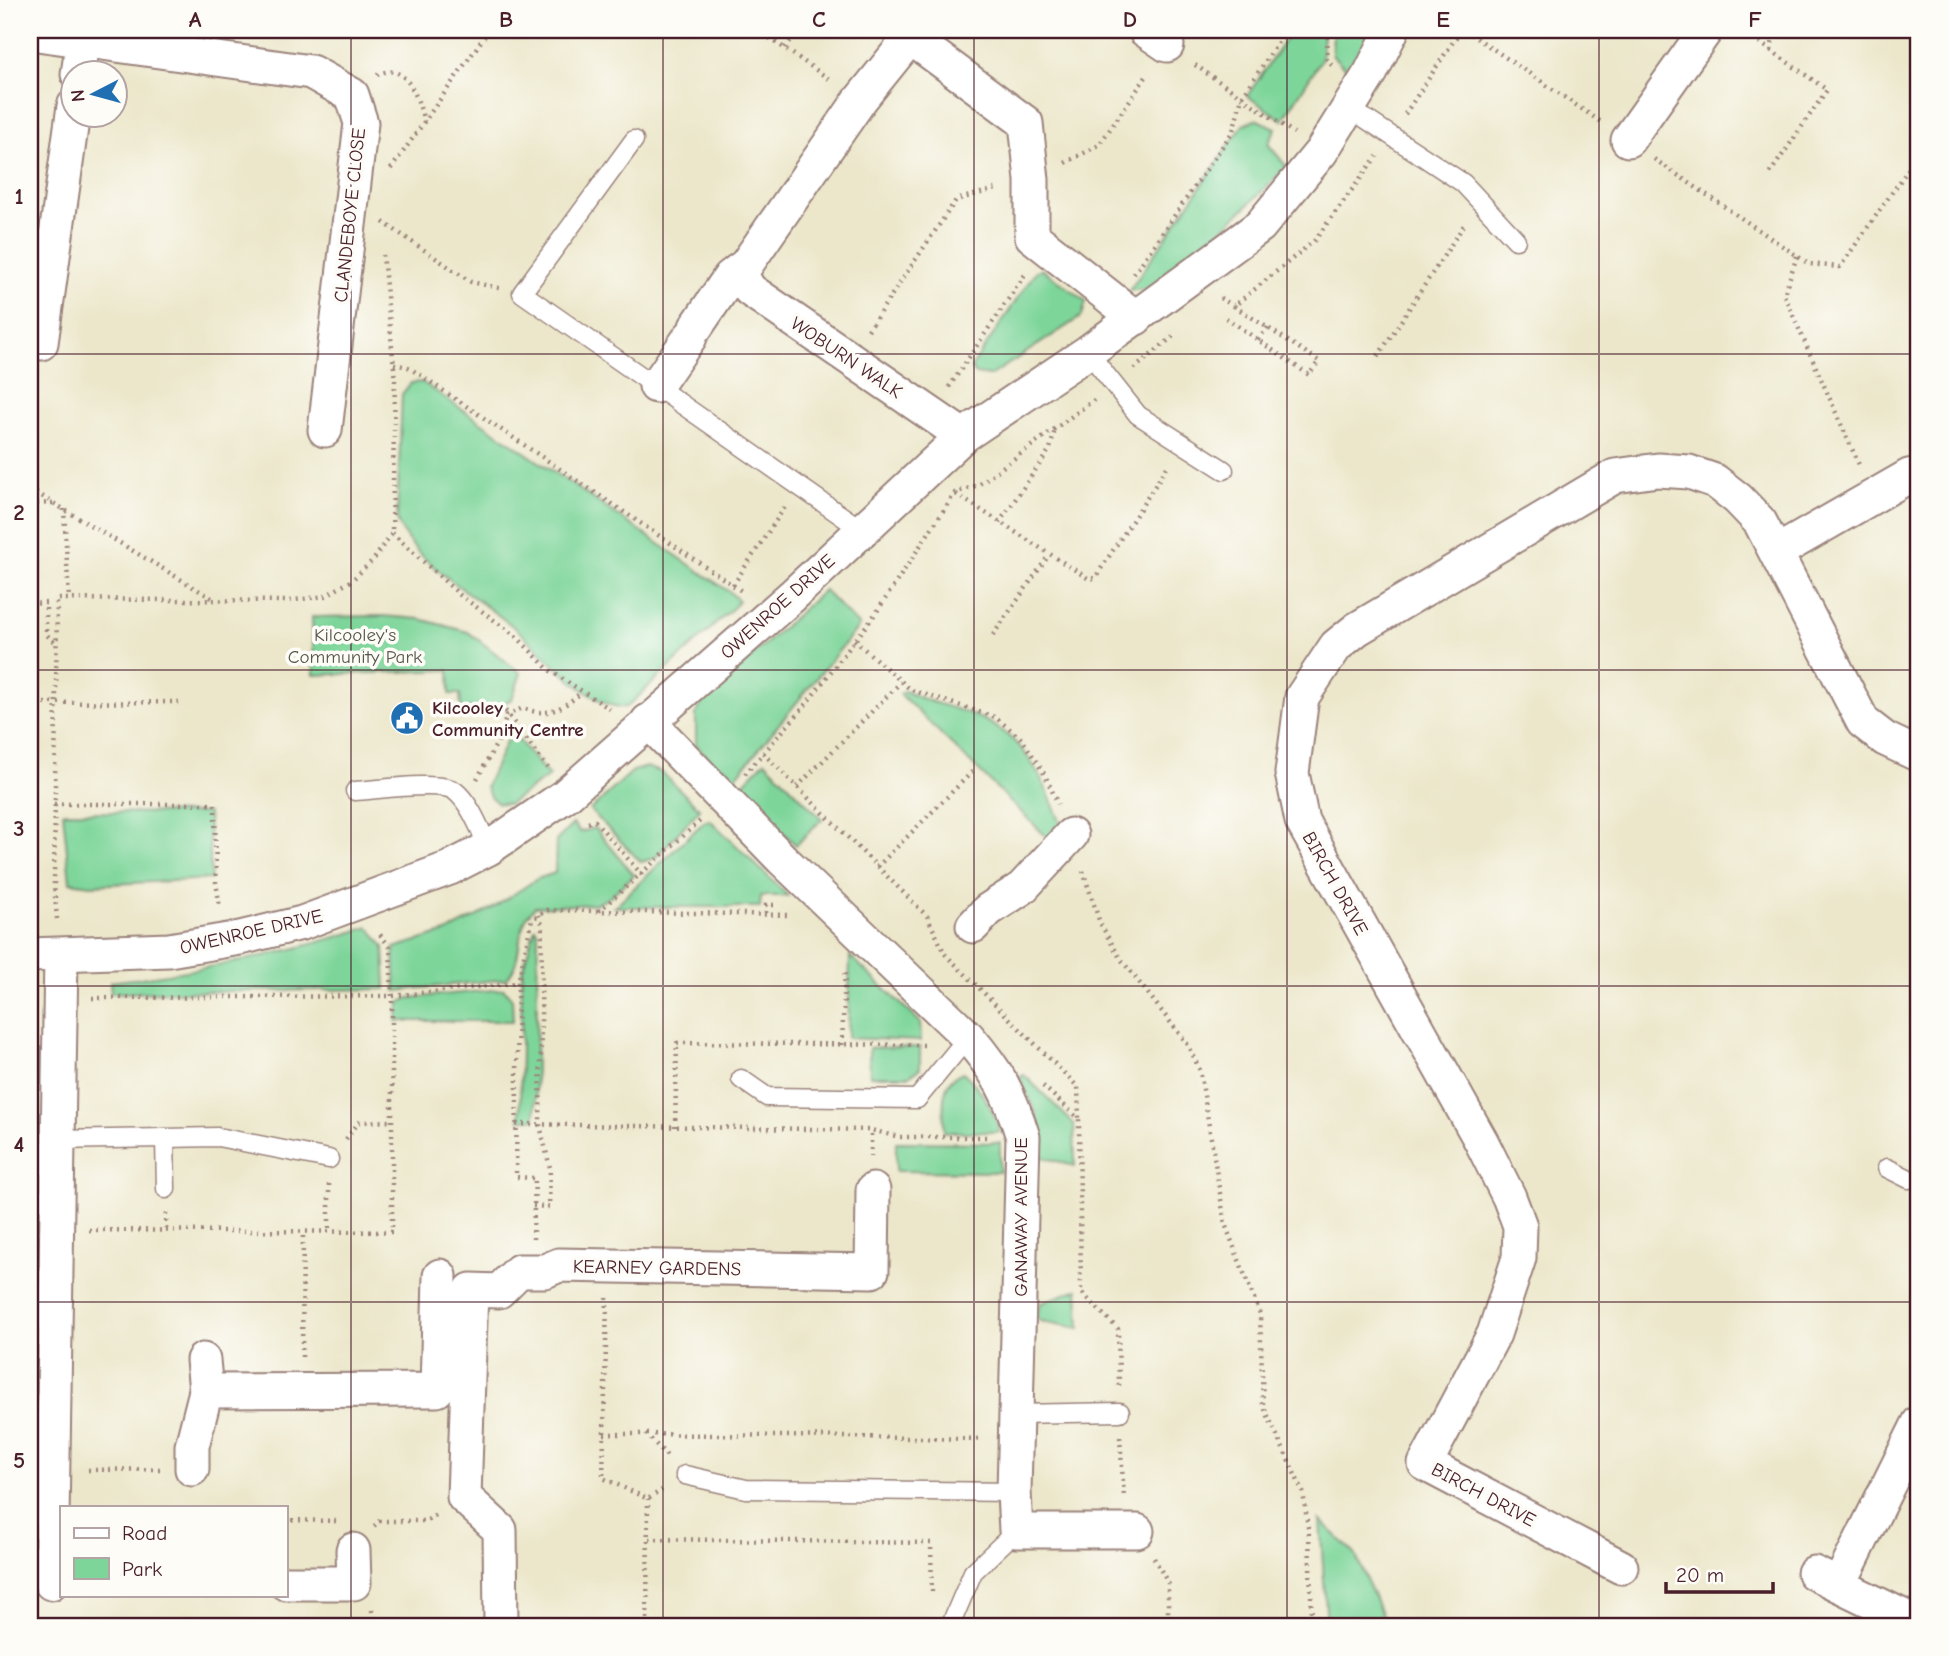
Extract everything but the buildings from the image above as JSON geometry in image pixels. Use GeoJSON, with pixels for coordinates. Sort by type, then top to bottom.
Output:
{"type":"FeatureCollection","features":[{"type":"Feature","properties":{"kind":"street","name":"OWENROE DRIVE"},"geometry":{"type":"LineString","coordinates":[[46,955],[169,950],[302,923],[450,868],[489,848],[566,795],[773,612],[963,436],[1088,352],[1126,309],[1260,226],[1321,152],[1392,30]]}},
{"type":"Feature","properties":{"kind":"street"},"geometry":{"type":"LineString","coordinates":[[1628,141],[1706,30]]}},
{"type":"Feature","properties":{"kind":"street","name":"CLANDEBOYE CLOSE"},"geometry":{"type":"LineString","coordinates":[[30,33],[83,41],[183,42],[311,72],[352,95],[361,123],[325,430]]}},
{"type":"Feature","properties":{"kind":"street"},"geometry":{"type":"LineString","coordinates":[[656,386],[730,277],[746,265],[905,34],[1026,123],[1032,180],[1031,236],[1126,309]]}},
{"type":"Feature","properties":{"kind":"street"},"geometry":{"type":"LineString","coordinates":[[80,60],[83,41]]}},
{"type":"Feature","properties":{"kind":"street"},"geometry":{"type":"LineString","coordinates":[[41,343],[71,130]]}},
{"type":"Feature","properties":{"kind":"street","name":"WOBURN WALK"},"geometry":{"type":"LineString","coordinates":[[738,271],[750,290],[963,436]]}},
{"type":"Feature","properties":{"kind":"street","name":"BIRCH DRIVE"},"geometry":{"type":"LineString","coordinates":[[1621,1567],[1425,1464],[1494,1334],[1519,1258],[1520,1226],[1481,1141],[1302,821],[1292,773],[1302,697],[1336,646],[1357,629],[1615,476],[1657,470],[1689,472],[1715,481],[1738,499],[1760,522],[1864,722],[1885,739],[1919,755]]}},
{"type":"Feature","properties":{"kind":"street"},"geometry":{"type":"LineString","coordinates":[[1777,552],[1909,476],[1919,474]]}},
{"type":"Feature","properties":{"kind":"street","name":"GANAWAY AVENUE"},"geometry":{"type":"LineString","coordinates":[[645,724],[968,1037],[992,1065],[1009,1093],[1024,1137],[1014,1492],[1016,1531]]}},
{"type":"Feature","properties":{"kind":"street"},"geometry":{"type":"LineString","coordinates":[[973,926],[988,910],[1022,888],[1071,835]]}},
{"type":"Feature","properties":{"kind":"street"},"geometry":{"type":"LineString","coordinates":[[46,955],[56,1140],[43,1199],[42,1366],[52,1470],[47,1583]]}},
{"type":"Feature","properties":{"kind":"street","name":"KEARNEY GARDENS"},"geometry":{"type":"LineString","coordinates":[[464,1497],[471,1290],[499,1291],[519,1271],[545,1271],[559,1265],[872,1271],[873,1189]]}},
{"type":"Feature","properties":{"kind":"street"},"geometry":{"type":"LineString","coordinates":[[192,1469],[192,1446],[204,1375],[302,1391],[437,1390],[440,1276]]}},
{"type":"Feature","properties":{"kind":"street"},"geometry":{"type":"LineString","coordinates":[[1919,1423],[1826,1579],[1919,1624]]}},
{"type":"Feature","properties":{"kind":"street"},"geometry":{"type":"LineString","coordinates":[[464,1497],[500,1530],[502,1626]]}},
{"type":"Feature","properties":{"kind":"street"},"geometry":{"type":"LineString","coordinates":[[1016,1531],[1137,1531]]}},
{"type":"Feature","properties":{"kind":"street"},"geometry":{"type":"LineString","coordinates":[[287,1583],[354,1583],[353,1550]]}},
{"type":"Feature","properties":{"kind":"lane"},"geometry":{"type":"LineString","coordinates":[[1349,108],[1463,183],[1516,240]]}},
{"type":"Feature","properties":{"kind":"lane"},"geometry":{"type":"LineString","coordinates":[[634,140],[522,293],[862,530]]}},
{"type":"Feature","properties":{"kind":"lane"},"geometry":{"type":"LineString","coordinates":[[1088,352],[1138,415],[1224,470]]}},
{"type":"Feature","properties":{"kind":"lane"},"geometry":{"type":"LineString","coordinates":[[355,791],[435,786],[452,789],[465,801],[489,848]]}},
{"type":"Feature","properties":{"kind":"lane"},"geometry":{"type":"LineString","coordinates":[[741,1079],[767,1097],[917,1099],[968,1037]]}},
{"type":"Feature","properties":{"kind":"lane"},"geometry":{"type":"LineString","coordinates":[[56,1140],[218,1137],[329,1159]]}},
{"type":"Feature","properties":{"kind":"lane"},"geometry":{"type":"LineString","coordinates":[[165,1138],[166,1189]]}},
{"type":"Feature","properties":{"kind":"lane"},"geometry":{"type":"LineString","coordinates":[[1887,1168],[1909,1179]]}},
{"type":"Feature","properties":{"kind":"lane"},"geometry":{"type":"LineString","coordinates":[[1016,1427],[1119,1412]]}},
{"type":"Feature","properties":{"kind":"lane"},"geometry":{"type":"LineString","coordinates":[[685,1475],[746,1489],[1014,1492]]}},
{"type":"Feature","properties":{"kind":"lane"},"geometry":{"type":"LineString","coordinates":[[950,1624],[973,1572],[1016,1531]]}},
{"type":"Feature","properties":{"kind":"path"},"geometry":{"type":"LineString","coordinates":[[386,179],[489,30]]}},
{"type":"Feature","properties":{"kind":"path"},"geometry":{"type":"LineString","coordinates":[[758,30],[860,100]]}},
{"type":"Feature","properties":{"kind":"path"},"geometry":{"type":"LineString","coordinates":[[785,48],[799,30]]}},
{"type":"Feature","properties":{"kind":"path"},"geometry":{"type":"LineString","coordinates":[[1126,309],[1233,131],[1242,97],[1286,30]]}},
{"type":"Feature","properties":{"kind":"path"},"geometry":{"type":"LineString","coordinates":[[1465,30],[1809,264],[1840,267],[1919,155]]}},
{"type":"Feature","properties":{"kind":"path"},"geometry":{"type":"LineString","coordinates":[[1742,30],[1827,90],[1768,176]]}},
{"type":"Feature","properties":{"kind":"path"},"geometry":{"type":"LineString","coordinates":[[1771,51],[1774,30]]}},
{"type":"Feature","properties":{"kind":"path"},"geometry":{"type":"LineString","coordinates":[[867,331],[957,200],[1032,180],[1099,145],[1156,38],[1321,152]]}},
{"type":"Feature","properties":{"kind":"path"},"geometry":{"type":"LineString","coordinates":[[381,72],[394,73],[408,79],[419,99],[424,122]]}},
{"type":"Feature","properties":{"kind":"path"},"geometry":{"type":"LineString","coordinates":[[1378,356],[1456,240],[1479,200]]}},
{"type":"Feature","properties":{"kind":"path"},"geometry":{"type":"LineString","coordinates":[[380,233],[379,220],[471,282],[522,293]]}},
{"type":"Feature","properties":{"kind":"path"},"geometry":{"type":"LineString","coordinates":[[46,955],[54,886],[57,599],[289,601],[325,596],[351,581],[374,559],[392,533],[394,364],[382,246]]}},
{"type":"Feature","properties":{"kind":"path"},"geometry":{"type":"LineString","coordinates":[[953,382],[1045,246]]}},
{"type":"Feature","properties":{"kind":"path"},"geometry":{"type":"LineString","coordinates":[[1797,256],[1784,295],[1874,496]]}},
{"type":"Feature","properties":{"kind":"path"},"geometry":{"type":"LineString","coordinates":[[1209,306],[1219,298]]}},
{"type":"Feature","properties":{"kind":"path"},"geometry":{"type":"LineString","coordinates":[[1226,318],[1310,375],[1319,361],[1234,306]]}},
{"type":"Feature","properties":{"kind":"path"},"geometry":{"type":"LineString","coordinates":[[1258,340],[1268,327]]}},
{"type":"Feature","properties":{"kind":"path"},"geometry":{"type":"LineString","coordinates":[[599,911],[642,875],[723,798],[763,753],[854,640],[955,493],[978,485],[1115,386],[1178,333]]}},
{"type":"Feature","properties":{"kind":"path"},"geometry":{"type":"LineString","coordinates":[[394,364],[408,367],[773,612]]}},
{"type":"Feature","properties":{"kind":"path"},"geometry":{"type":"LineString","coordinates":[[999,523],[1050,449],[1055,429]]}},
{"type":"Feature","properties":{"kind":"path"},"geometry":{"type":"LineString","coordinates":[[955,493],[1049,555],[1089,579],[1095,578],[1182,443]]}},
{"type":"Feature","properties":{"kind":"path"},"geometry":{"type":"LineString","coordinates":[[733,585],[799,486]]}},
{"type":"Feature","properties":{"kind":"path"},"geometry":{"type":"LineString","coordinates":[[30,489],[215,600]]}},
{"type":"Feature","properties":{"kind":"path"},"geometry":{"type":"LineString","coordinates":[[30,503],[55,503]]}},
{"type":"Feature","properties":{"kind":"path"},"geometry":{"type":"LineString","coordinates":[[64,508],[69,599]]}},
{"type":"Feature","properties":{"kind":"path"},"geometry":{"type":"LineString","coordinates":[[392,533],[460,595],[517,637],[549,670],[581,693],[645,724]]}},
{"type":"Feature","properties":{"kind":"path"},"geometry":{"type":"LineString","coordinates":[[993,635],[1049,555]]}},
{"type":"Feature","properties":{"kind":"path"},"geometry":{"type":"LineString","coordinates":[[30,604],[46,603],[46,634],[56,644]]}},
{"type":"Feature","properties":{"kind":"path"},"geometry":{"type":"LineString","coordinates":[[854,640],[901,682],[925,695],[995,717],[1022,739],[1045,775],[1071,835],[1100,923],[1120,958],[1189,1046],[1200,1071],[1225,1224],[1260,1314],[1263,1405],[1303,1492],[1309,1535],[1311,1626]]}},
{"type":"Feature","properties":{"kind":"path"},"geometry":{"type":"LineString","coordinates":[[797,787],[901,682]]}},
{"type":"Feature","properties":{"kind":"path"},"geometry":{"type":"LineString","coordinates":[[465,801],[498,741],[507,715],[523,708],[534,713],[554,713],[581,693]]}},
{"type":"Feature","properties":{"kind":"path"},"geometry":{"type":"LineString","coordinates":[[30,704],[184,702]]}},
{"type":"Feature","properties":{"kind":"path"},"geometry":{"type":"LineString","coordinates":[[502,705],[584,825],[595,821],[642,875]]}},
{"type":"Feature","properties":{"kind":"path"},"geometry":{"type":"LineString","coordinates":[[763,753],[926,916],[945,954],[1078,1087],[1081,1292],[1118,1329],[1121,1491],[1137,1531],[1168,1583],[1168,1626]]}},
{"type":"Feature","properties":{"kind":"path"},"geometry":{"type":"LineString","coordinates":[[877,866],[974,769]]}},
{"type":"Feature","properties":{"kind":"path"},"geometry":{"type":"LineString","coordinates":[[54,804],[215,804],[216,882],[226,939]]}},
{"type":"Feature","properties":{"kind":"path"},"geometry":{"type":"LineString","coordinates":[[532,1271],[534,1178],[516,1177],[516,1124],[518,983],[532,919],[547,911],[787,915]]}},
{"type":"Feature","properties":{"kind":"path"},"geometry":{"type":"LineString","coordinates":[[533,1206],[549,1207],[550,1168],[540,1125],[542,924],[538,914]]}},
{"type":"Feature","properties":{"kind":"path"},"geometry":{"type":"LineString","coordinates":[[842,1045],[846,947],[854,928]]}},
{"type":"Feature","properties":{"kind":"path"},"geometry":{"type":"LineString","coordinates":[[390,947],[392,996]]}},
{"type":"Feature","properties":{"kind":"path"},"geometry":{"type":"LineString","coordinates":[[113,998],[392,996],[518,983]]}},
{"type":"Feature","properties":{"kind":"path"},"geometry":{"type":"LineString","coordinates":[[675,1127],[677,1043],[926,1045],[968,1037]]}},
{"type":"Feature","properties":{"kind":"path"},"geometry":{"type":"LineString","coordinates":[[992,1065],[1026,1072],[1079,1119]]}},
{"type":"Feature","properties":{"kind":"path"},"geometry":{"type":"LineString","coordinates":[[329,1159],[359,1122],[393,1121]]}},
{"type":"Feature","properties":{"kind":"path"},"geometry":{"type":"LineString","coordinates":[[516,1124],[871,1130],[899,1137],[1024,1137]]}},
{"type":"Feature","properties":{"kind":"path"},"geometry":{"type":"LineString","coordinates":[[166,1212],[166,1230]]}},
{"type":"Feature","properties":{"kind":"path"},"geometry":{"type":"LineString","coordinates":[[329,1218],[329,1231]]}},
{"type":"Feature","properties":{"kind":"path"},"geometry":{"type":"LineString","coordinates":[[302,1391],[303,1231]]}},
{"type":"Feature","properties":{"kind":"path"},"geometry":{"type":"LineString","coordinates":[[607,1265],[604,1478],[648,1499]]}},
{"type":"Feature","properties":{"kind":"path"},"geometry":{"type":"LineString","coordinates":[[604,1434],[1016,1427]]}},
{"type":"Feature","properties":{"kind":"path"},"geometry":{"type":"LineString","coordinates":[[646,1434],[685,1475],[648,1499]]}},
{"type":"Feature","properties":{"kind":"path"},"geometry":{"type":"LineString","coordinates":[[52,1470],[192,1469]]}},
{"type":"Feature","properties":{"kind":"path"},"geometry":{"type":"LineString","coordinates":[[353,1550],[379,1521],[426,1521],[464,1497]]}},
{"type":"Feature","properties":{"kind":"path"},"geometry":{"type":"LineString","coordinates":[[647,1626],[648,1499]]}},
{"type":"Feature","properties":{"kind":"path"},"geometry":{"type":"LineString","coordinates":[[649,1539],[931,1542],[933,1607],[950,1624]]}},
{"type":"Feature","properties":{"kind":"green space"},"geometry":{"type":"Polygon","coordinates":[[[1292,30],[1323,30],[1322,58],[1283,120],[1247,96],[1292,30]]]}},
{"type":"Feature","properties":{"kind":"green space"},"geometry":{"type":"Polygon","coordinates":[[[1333,30],[1372,30],[1351,74],[1332,55],[1333,30]]]}},
{"type":"Feature","properties":{"kind":"green space"},"geometry":{"type":"Polygon","coordinates":[[[1255,119],[1276,128],[1268,144],[1287,167],[1227,225],[1151,288],[1129,291],[1243,125],[1255,119]]]}},
{"type":"Feature","properties":{"kind":"green space"},"geometry":{"type":"Polygon","coordinates":[[[1042,269],[1086,301],[1082,316],[990,376],[976,374],[971,368],[1036,271],[1042,269]]]}},
{"type":"Feature","properties":{"kind":"green space"},"geometry":{"type":"Polygon","coordinates":[[[422,382],[731,593],[738,600],[735,606],[627,707],[614,706],[586,692],[509,623],[434,567],[405,536],[397,520],[402,394],[411,383],[422,382]]]}},
{"type":"Feature","properties":{"kind":"green space"},"geometry":{"type":"Polygon","coordinates":[[[824,590],[859,626],[731,783],[696,745],[696,714],[703,701],[824,590]]]}},
{"type":"Feature","properties":{"kind":"green space","name":"Kilcooley's Community Park"},"geometry":{"type":"Polygon","coordinates":[[[382,616],[420,619],[468,632],[521,673],[512,699],[496,707],[461,708],[460,694],[450,694],[449,670],[314,675],[312,617],[382,616]]]}},
{"type":"Feature","properties":{"kind":"green space"},"geometry":{"type":"Polygon","coordinates":[[[905,691],[975,716],[1009,736],[1041,778],[1064,831],[1054,844],[900,694],[905,691]]]}},
{"type":"Feature","properties":{"kind":"green space"},"geometry":{"type":"Polygon","coordinates":[[[511,731],[549,776],[509,804],[498,803],[490,797],[486,786],[511,731]]]}},
{"type":"Feature","properties":{"kind":"green space"},"geometry":{"type":"Polygon","coordinates":[[[765,761],[822,819],[796,845],[738,789],[765,761]]]}},
{"type":"Feature","properties":{"kind":"green space"},"geometry":{"type":"Polygon","coordinates":[[[646,767],[661,772],[700,809],[655,858],[641,862],[590,810],[633,771],[646,767]]]}},
{"type":"Feature","properties":{"kind":"green space"},"geometry":{"type":"Polygon","coordinates":[[[63,812],[208,813],[211,879],[91,885],[70,882],[63,812]]]}},
{"type":"Feature","properties":{"kind":"green space"},"geometry":{"type":"Polygon","coordinates":[[[710,820],[788,896],[761,896],[760,907],[614,907],[704,822],[710,820]]]}},
{"type":"Feature","properties":{"kind":"green space"},"geometry":{"type":"Polygon","coordinates":[[[573,824],[580,832],[595,828],[634,875],[607,899],[595,904],[535,907],[524,924],[516,963],[506,979],[396,991],[394,948],[447,932],[493,908],[537,879],[555,873],[556,841],[573,824]]]}},
{"type":"Feature","properties":{"kind":"green space"},"geometry":{"type":"Polygon","coordinates":[[[369,927],[384,947],[386,989],[111,993],[110,982],[241,961],[369,927]]]}},
{"type":"Feature","properties":{"kind":"green space"},"geometry":{"type":"Polygon","coordinates":[[[535,928],[538,932],[535,1119],[520,1119],[522,971],[535,928]]]}},
{"type":"Feature","properties":{"kind":"green space"},"geometry":{"type":"Polygon","coordinates":[[[850,956],[920,1022],[921,1041],[848,1038],[850,956]]]}},
{"type":"Feature","properties":{"kind":"green space"},"geometry":{"type":"Polygon","coordinates":[[[504,989],[512,999],[513,1021],[397,1021],[400,1003],[409,998],[504,989]]]}},
{"type":"Feature","properties":{"kind":"green space"},"geometry":{"type":"Polygon","coordinates":[[[920,1047],[920,1068],[909,1076],[870,1076],[869,1048],[920,1047]]]}},
{"type":"Feature","properties":{"kind":"green space"},"geometry":{"type":"Polygon","coordinates":[[[963,1072],[986,1099],[1000,1132],[944,1132],[943,1106],[946,1089],[955,1076],[963,1072]]]}},
{"type":"Feature","properties":{"kind":"green space"},"geometry":{"type":"Polygon","coordinates":[[[1024,1075],[1074,1124],[1075,1166],[1042,1157],[1036,1113],[1020,1077],[1024,1075]]]}},
{"type":"Feature","properties":{"kind":"green space"},"geometry":{"type":"Polygon","coordinates":[[[896,1142],[1000,1143],[1000,1172],[896,1171],[896,1142]]]}},
{"type":"Feature","properties":{"kind":"green space"},"geometry":{"type":"Polygon","coordinates":[[[1078,1289],[1080,1328],[1040,1321],[1036,1316],[1041,1303],[1078,1289]]]}},
{"type":"Feature","properties":{"kind":"green space"},"geometry":{"type":"Polygon","coordinates":[[[1320,1520],[1355,1554],[1387,1626],[1327,1626],[1320,1520]]]}},
{"type":"Feature","properties":{"kind":"place","name":"Kilcooley Community Centre"},"geometry":{"type":"Point","coordinates":[407,718]}}]}
